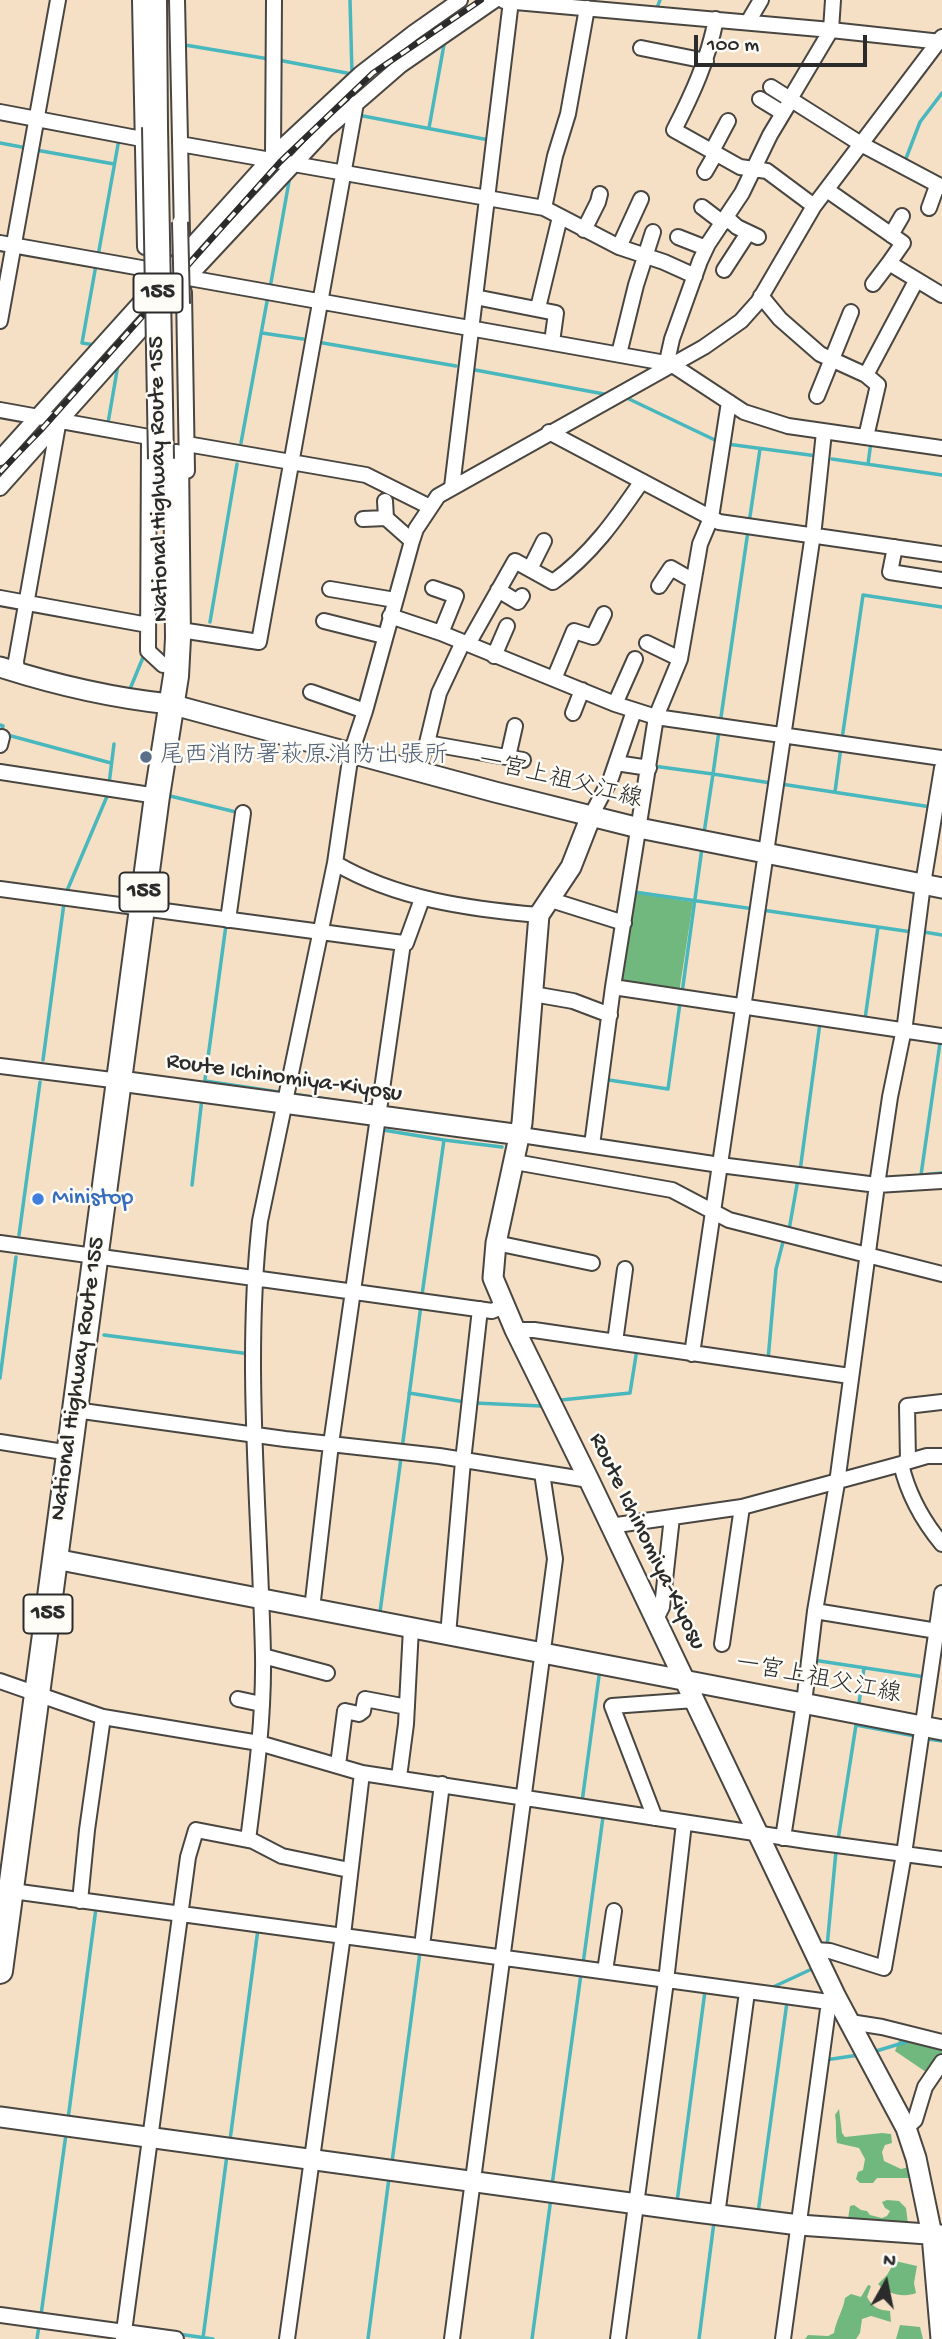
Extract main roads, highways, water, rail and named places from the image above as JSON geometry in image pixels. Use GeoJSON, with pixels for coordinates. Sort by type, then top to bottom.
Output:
{"type":"FeatureCollection","features":[{"type":"Feature","properties":{"kind":"highway","name":"National Highway Route 155"},"geometry":{"type":"LineString","coordinates":[[0,1971],[5,1890],[37,1695],[157,796],[176,676],[178,638],[175,453],[154,0]]}},
{"type":"Feature","properties":{"kind":"highway","name":"National Highway Route 155"},"geometry":{"type":"LineString","coordinates":[[162,134],[168,0]]}},
{"type":"Feature","properties":{"kind":"highway","name":"National Highway Route 155"},"geometry":{"type":"LineString","coordinates":[[170,705],[163,664],[175,453]]}},
{"type":"Feature","properties":{"kind":"main road","name":"一宮上祖父江線"},"geometry":{"type":"LineString","coordinates":[[8,670],[113,697],[170,705],[639,828],[932,886]]}},
{"type":"Feature","properties":{"kind":"main road"},"geometry":{"type":"LineString","coordinates":[[521,1135],[533,994],[545,907],[571,867],[591,816]]}},
{"type":"Feature","properties":{"kind":"main road","name":"Route Ichinomiya-Kiyosu"},"geometry":{"type":"LineString","coordinates":[[120,1081],[521,1135],[496,1243],[493,1279],[515,1331],[815,1950],[833,2000],[850,2022],[906,2128],[937,2235],[941,2339]]}},
{"type":"Feature","properties":{"kind":"main road","name":"一宮上祖父江線"},"geometry":{"type":"LineString","coordinates":[[55,1559],[942,1730]]}},
{"type":"Feature","properties":{"kind":"main road"},"geometry":{"type":"LineString","coordinates":[[0,2118],[717,2215],[799,2225],[937,2235]]}},
{"type":"Feature","properties":{"kind":"waterway"},"geometry":{"type":"LineString","coordinates":[[278,60],[352,74],[350,0]]}},
{"type":"Feature","properties":{"kind":"waterway"},"geometry":{"type":"LineString","coordinates":[[574,0],[584,1]]}},
{"type":"Feature","properties":{"kind":"waterway"},"geometry":{"type":"LineString","coordinates":[[654,8],[657,8],[660,0]]}},
{"type":"Feature","properties":{"kind":"waterway"},"geometry":{"type":"LineString","coordinates":[[429,128],[445,39]]}},
{"type":"Feature","properties":{"kind":"waterway"},"geometry":{"type":"LineString","coordinates":[[185,45],[269,59]]}},
{"type":"Feature","properties":{"kind":"waterway"},"geometry":{"type":"LineString","coordinates":[[905,161],[920,122],[942,93]]}},
{"type":"Feature","properties":{"kind":"waterway"},"geometry":{"type":"LineString","coordinates":[[358,115],[489,140]]}},
{"type":"Feature","properties":{"kind":"waterway"},"geometry":{"type":"LineString","coordinates":[[98,256],[119,139]]}},
{"type":"Feature","properties":{"kind":"waterway"},"geometry":{"type":"LineString","coordinates":[[0,143],[27,148]]}},
{"type":"Feature","properties":{"kind":"waterway"},"geometry":{"type":"LineString","coordinates":[[36,150],[114,164]]}},
{"type":"Feature","properties":{"kind":"waterway"},"geometry":{"type":"LineString","coordinates":[[270,288],[290,176]]}},
{"type":"Feature","properties":{"kind":"waterway"},"geometry":{"type":"LineString","coordinates":[[95,345],[82,343],[96,265]]}},
{"type":"Feature","properties":{"kind":"waterway"},"geometry":{"type":"LineString","coordinates":[[241,443],[268,296]]}},
{"type":"Feature","properties":{"kind":"waterway"},"geometry":{"type":"LineString","coordinates":[[262,333],[303,339]]}},
{"type":"Feature","properties":{"kind":"waterway"},"geometry":{"type":"LineString","coordinates":[[323,343],[456,366]]}},
{"type":"Feature","properties":{"kind":"waterway"},"geometry":{"type":"LineString","coordinates":[[108,423],[118,365]]}},
{"type":"Feature","properties":{"kind":"waterway"},"geometry":{"type":"LineString","coordinates":[[470,369],[604,394]]}},
{"type":"Feature","properties":{"kind":"waterway"},"geometry":{"type":"LineString","coordinates":[[629,399],[717,441]]}},
{"type":"Feature","properties":{"kind":"waterway"},"geometry":{"type":"LineString","coordinates":[[142,441],[142,462]]}},
{"type":"Feature","properties":{"kind":"waterway"},"geometry":{"type":"LineString","coordinates":[[868,464],[871,442]]}},
{"type":"Feature","properties":{"kind":"waterway"},"geometry":{"type":"LineString","coordinates":[[727,444],[817,456]]}},
{"type":"Feature","properties":{"kind":"waterway"},"geometry":{"type":"LineString","coordinates":[[749,523],[760,449]]}},
{"type":"Feature","properties":{"kind":"waterway"},"geometry":{"type":"LineString","coordinates":[[832,459],[942,475]]}},
{"type":"Feature","properties":{"kind":"waterway"},"geometry":{"type":"LineString","coordinates":[[210,622],[237,464]]}},
{"type":"Feature","properties":{"kind":"waterway"},"geometry":{"type":"LineString","coordinates":[[720,724],[748,531]]}},
{"type":"Feature","properties":{"kind":"waterway"},"geometry":{"type":"LineString","coordinates":[[842,739],[863,595],[942,607]]}},
{"type":"Feature","properties":{"kind":"waterway"},"geometry":{"type":"LineString","coordinates":[[130,689],[144,655]]}},
{"type":"Feature","properties":{"kind":"waterway"},"geometry":{"type":"LineString","coordinates":[[0,725],[3,726],[0,733],[111,763]]}},
{"type":"Feature","properties":{"kind":"waterway"},"geometry":{"type":"LineString","coordinates":[[653,766],[713,774],[719,731]]}},
{"type":"Feature","properties":{"kind":"waterway"},"geometry":{"type":"LineString","coordinates":[[109,784],[114,744]]}},
{"type":"Feature","properties":{"kind":"waterway"},"geometry":{"type":"LineString","coordinates":[[835,792],[841,747]]}},
{"type":"Feature","properties":{"kind":"waterway"},"geometry":{"type":"LineString","coordinates":[[704,833],[713,774],[771,783]]}},
{"type":"Feature","properties":{"kind":"waterway"},"geometry":{"type":"LineString","coordinates":[[781,784],[931,807]]}},
{"type":"Feature","properties":{"kind":"waterway"},"geometry":{"type":"LineString","coordinates":[[66,893],[108,794]]}},
{"type":"Feature","properties":{"kind":"waterway"},"geometry":{"type":"LineString","coordinates":[[166,795],[240,813]]}},
{"type":"Feature","properties":{"kind":"waterway"},"geometry":{"type":"LineString","coordinates":[[682,993],[702,848]]}},
{"type":"Feature","properties":{"kind":"waterway"},"geometry":{"type":"LineString","coordinates":[[634,892],[754,909]]}},
{"type":"Feature","properties":{"kind":"waterway"},"geometry":{"type":"LineString","coordinates":[[43,1060],[64,903]]}},
{"type":"Feature","properties":{"kind":"waterway"},"geometry":{"type":"LineString","coordinates":[[762,910],[912,932]]}},
{"type":"Feature","properties":{"kind":"waterway"},"geometry":{"type":"LineString","coordinates":[[204,1087],[226,925]]}},
{"type":"Feature","properties":{"kind":"waterway"},"geometry":{"type":"LineString","coordinates":[[865,1019],[878,927]]}},
{"type":"Feature","properties":{"kind":"waterway"},"geometry":{"type":"LineString","coordinates":[[924,932],[942,935]]}},
{"type":"Feature","properties":{"kind":"waterway"},"geometry":{"type":"LineString","coordinates":[[609,1080],[668,1089],[680,1003]]}},
{"type":"Feature","properties":{"kind":"waterway"},"geometry":{"type":"LineString","coordinates":[[800,1171],[820,1023]]}},
{"type":"Feature","properties":{"kind":"waterway"},"geometry":{"type":"LineString","coordinates":[[940,1043],[921,1175],[942,1173]]}},
{"type":"Feature","properties":{"kind":"waterway"},"geometry":{"type":"LineString","coordinates":[[205,1081],[279,1092]]}},
{"type":"Feature","properties":{"kind":"waterway"},"geometry":{"type":"LineString","coordinates":[[19,1235],[40,1082]]}},
{"type":"Feature","properties":{"kind":"waterway"},"geometry":{"type":"LineString","coordinates":[[292,1094],[374,1106]]}},
{"type":"Feature","properties":{"kind":"waterway"},"geometry":{"type":"LineString","coordinates":[[192,1185],[202,1098]]}},
{"type":"Feature","properties":{"kind":"waterway"},"geometry":{"type":"LineString","coordinates":[[382,1128],[444,1140]]}},
{"type":"Feature","properties":{"kind":"waterway"},"geometry":{"type":"LineString","coordinates":[[422,1295],[444,1140],[502,1147]]}},
{"type":"Feature","properties":{"kind":"waterway"},"geometry":{"type":"LineString","coordinates":[[538,1145],[573,1150]]}},
{"type":"Feature","properties":{"kind":"waterway"},"geometry":{"type":"LineString","coordinates":[[789,1230],[798,1179]]}},
{"type":"Feature","properties":{"kind":"waterway"},"geometry":{"type":"LineString","coordinates":[[768,1360],[776,1269],[784,1238]]}},
{"type":"Feature","properties":{"kind":"waterway"},"geometry":{"type":"LineString","coordinates":[[0,1378],[16,1257]]}},
{"type":"Feature","properties":{"kind":"waterway"},"geometry":{"type":"LineString","coordinates":[[402,1449],[421,1305]]}},
{"type":"Feature","properties":{"kind":"waterway"},"geometry":{"type":"LineString","coordinates":[[104,1335],[250,1354]]}},
{"type":"Feature","properties":{"kind":"waterway"},"geometry":{"type":"LineString","coordinates":[[561,1400],[630,1393],[637,1349]]}},
{"type":"Feature","properties":{"kind":"waterway"},"geometry":{"type":"LineString","coordinates":[[409,1393],[465,1402]]}},
{"type":"Feature","properties":{"kind":"waterway"},"geometry":{"type":"LineString","coordinates":[[475,1403],[541,1406]]}},
{"type":"Feature","properties":{"kind":"waterway"},"geometry":{"type":"LineString","coordinates":[[380,1612],[401,1458]]}},
{"type":"Feature","properties":{"kind":"waterway"},"geometry":{"type":"LineString","coordinates":[[813,1660],[925,1677]]}},
{"type":"Feature","properties":{"kind":"waterway"},"geometry":{"type":"LineString","coordinates":[[859,1703],[864,1668]]}},
{"type":"Feature","properties":{"kind":"waterway"},"geometry":{"type":"LineString","coordinates":[[582,1802],[599,1676]]}},
{"type":"Feature","properties":{"kind":"waterway"},"geometry":{"type":"LineString","coordinates":[[838,1840],[856,1725],[915,1736]]}},
{"type":"Feature","properties":{"kind":"waterway"},"geometry":{"type":"LineString","coordinates":[[928,1739],[942,1741]]}},
{"type":"Feature","properties":{"kind":"waterway"},"geometry":{"type":"LineString","coordinates":[[583,1964],[603,1817]]}},
{"type":"Feature","properties":{"kind":"waterway"},"geometry":{"type":"LineString","coordinates":[[827,1947],[836,1851]]}},
{"type":"Feature","properties":{"kind":"waterway"},"geometry":{"type":"LineString","coordinates":[[68,2119],[96,1908]]}},
{"type":"Feature","properties":{"kind":"waterway"},"geometry":{"type":"LineString","coordinates":[[230,2140],[258,1929]]}},
{"type":"Feature","properties":{"kind":"waterway"},"geometry":{"type":"LineString","coordinates":[[392,2162],[420,1952]]}},
{"type":"Feature","properties":{"kind":"waterway"},"geometry":{"type":"LineString","coordinates":[[771,1988],[814,1968]]}},
{"type":"Feature","properties":{"kind":"waterway"},"geometry":{"type":"LineString","coordinates":[[552,2185],[581,1974]]}},
{"type":"Feature","properties":{"kind":"waterway"},"geometry":{"type":"LineString","coordinates":[[677,2202],[705,1991]]}},
{"type":"Feature","properties":{"kind":"waterway"},"geometry":{"type":"LineString","coordinates":[[758,2213],[787,2002],[784,2001]]}},
{"type":"Feature","properties":{"kind":"waterway"},"geometry":{"type":"LineString","coordinates":[[873,2052],[909,2041],[911,2037]]}},
{"type":"Feature","properties":{"kind":"waterway"},"geometry":{"type":"LineString","coordinates":[[825,2060],[859,2055]]}},
{"type":"Feature","properties":{"kind":"waterway"},"geometry":{"type":"LineString","coordinates":[[41,2315],[66,2134]]}},
{"type":"Feature","properties":{"kind":"waterway"},"geometry":{"type":"LineString","coordinates":[[203,2338],[227,2155]]}},
{"type":"Feature","properties":{"kind":"waterway"},"geometry":{"type":"LineString","coordinates":[[368,2339],[389,2178]]}},
{"type":"Feature","properties":{"kind":"waterway"},"geometry":{"type":"LineString","coordinates":[[532,2339],[551,2198]]}},
{"type":"Feature","properties":{"kind":"waterway"},"geometry":{"type":"LineString","coordinates":[[699,2339],[714,2222]]}},
{"type":"Feature","properties":{"kind":"waterway"},"geometry":{"type":"LineString","coordinates":[[37,2339],[39,2326]]}},
{"type":"Feature","properties":{"kind":"waterway"},"geometry":{"type":"LineString","coordinates":[[178,2334],[213,2339]]}},
{"type":"Feature","properties":{"kind":"railway"},"geometry":{"type":"LineString","coordinates":[[0,472],[41,430],[280,162],[373,73],[481,0]]}},
{"type":"Feature","properties":{"kind":"place","name":"尾西消防署萩原消防出張所"},"geometry":{"type":"Point","coordinates":[146,757]}},
{"type":"Feature","properties":{"kind":"place","name":"Ministop"},"geometry":{"type":"Point","coordinates":[38,1199]}}]}
